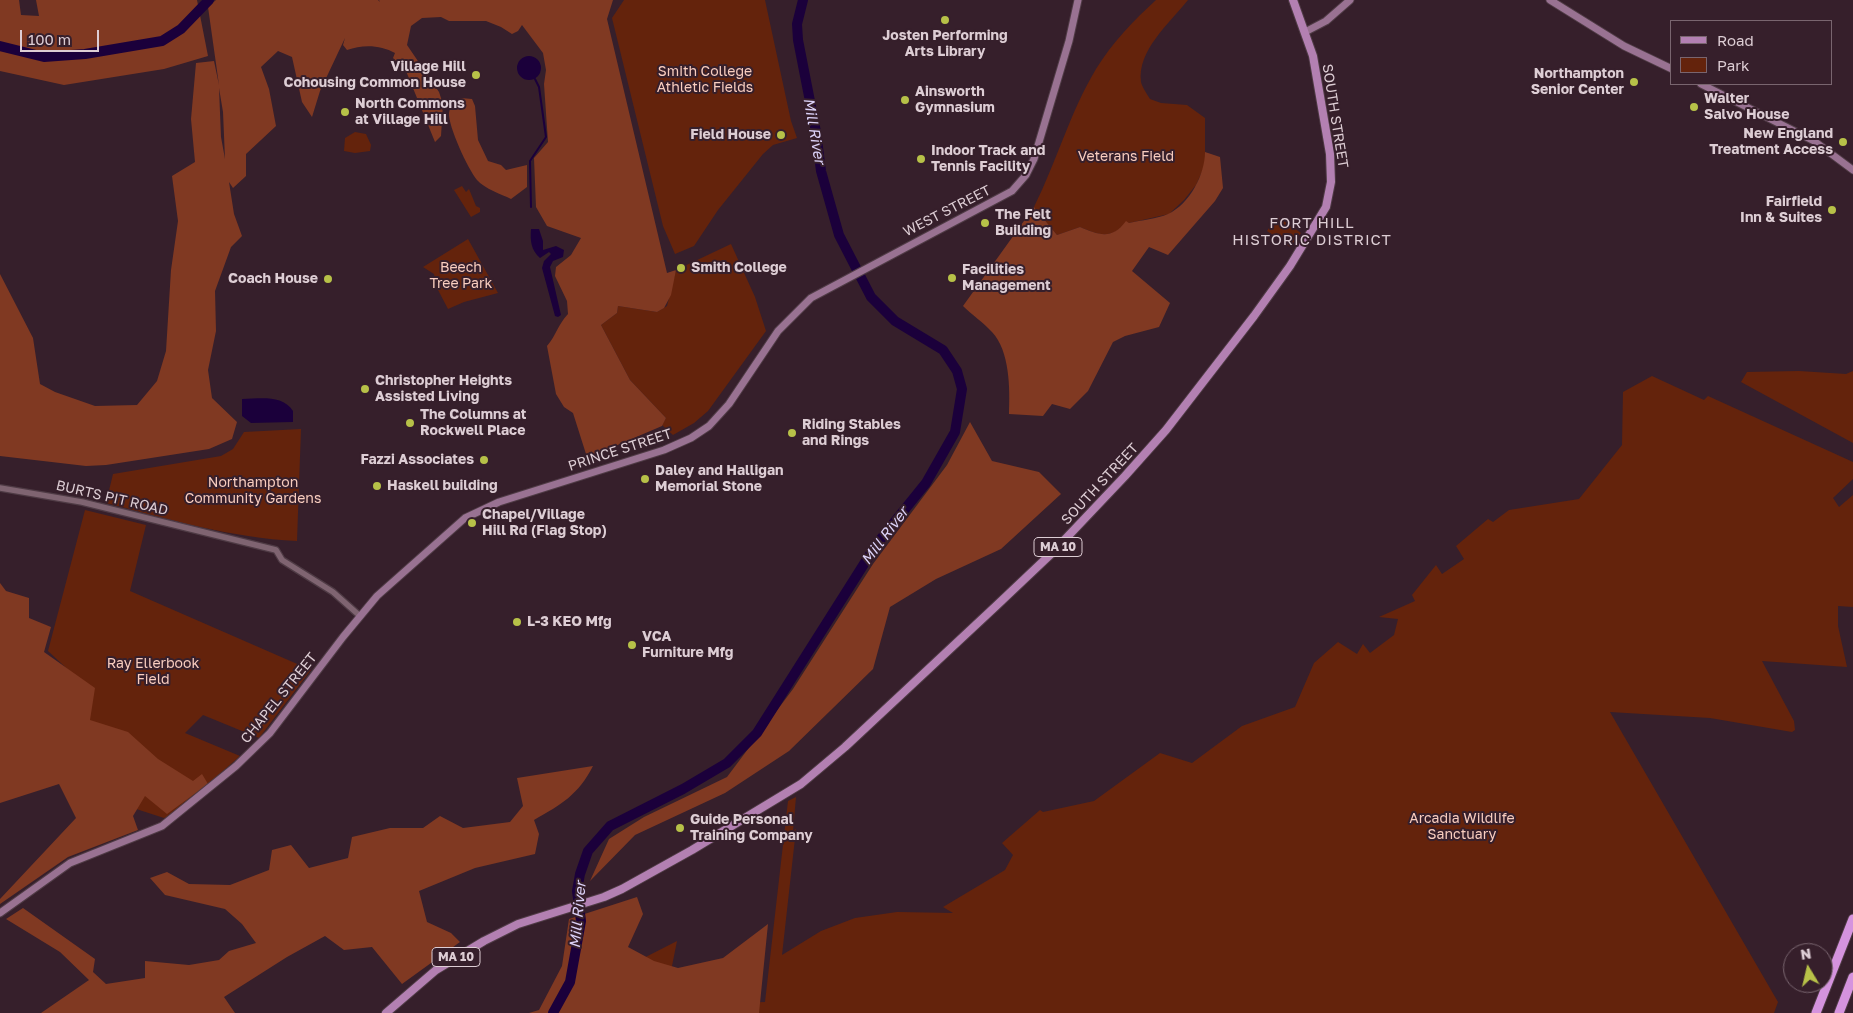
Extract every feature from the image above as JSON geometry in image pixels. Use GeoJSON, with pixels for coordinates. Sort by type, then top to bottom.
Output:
{"type":"FeatureCollection","features":[{"type":"Feature","properties":{"kind":"highway"},"geometry":{"type":"LineString","coordinates":[[1816,1013],[1853,919]]}},
{"type":"Feature","properties":{"kind":"highway"},"geometry":{"type":"LineString","coordinates":[[1840,1013],[1853,977]]}},
{"type":"Feature","properties":{"kind":"main road","name":"WEST STREET"},"geometry":{"type":"LineString","coordinates":[[742,383],[772,339],[795,312],[811,298],[845,278],[1006,194],[1026,175],[1034,159],[1066,49],[1078,0]]}},
{"type":"Feature","properties":{"kind":"main road"},"geometry":{"type":"LineString","coordinates":[[1305,32],[1326,21],[1350,0]]}},
{"type":"Feature","properties":{"kind":"main road"},"geometry":{"type":"LineString","coordinates":[[1550,0],[1624,46],[1670,68]]}},
{"type":"Feature","properties":{"kind":"main road","name":"SOUTH STREET"},"geometry":{"type":"LineString","coordinates":[[386,1013],[420,982],[461,954],[498,933],[536,918],[616,892],[750,816],[808,778],[883,712],[1042,562],[1125,476],[1166,430],[1290,266],[1323,214],[1329,200],[1332,176],[1330,154],[1316,70],[1295,4]]}},
{"type":"Feature","properties":{"kind":"main road"},"geometry":{"type":"LineString","coordinates":[[1703,85],[1814,141],[1853,170]]}},
{"type":"Feature","properties":{"kind":"main road","name":"PRINCE STREET"},"geometry":{"type":"LineString","coordinates":[[484,508],[682,442],[703,430],[717,418],[742,383]]}},
{"type":"Feature","properties":{"kind":"main road","name":"CHAPEL STREET"},"geometry":{"type":"LineString","coordinates":[[0,913],[70,863],[162,826],[184,810],[261,743],[360,616],[410,565],[465,518],[484,508]]}},
{"type":"Feature","properties":{"kind":"street","name":"BURTS PIT ROAD"},"geometry":{"type":"LineString","coordinates":[[0,488],[99,506],[276,550],[282,560],[332,592],[360,616]]}},
{"type":"Feature","properties":{"kind":"green space","name":"Smith College Athletic Fields"},"geometry":{"type":"Polygon","coordinates":[[[624,0],[765,0],[791,121],[797,138],[773,145],[763,154],[718,210],[694,246],[675,254],[663,226],[612,18],[624,0]]]}},
{"type":"Feature","properties":{"kind":"green space","name":"Veterans Field"},"geometry":{"type":"Polygon","coordinates":[[[1156,0],[1188,0],[1149,48],[1141,70],[1141,82],[1150,99],[1161,103],[1187,105],[1205,118],[1205,165],[1196,185],[1169,214],[1129,223],[1126,222],[1116,232],[1110,234],[1099,234],[1080,227],[1057,235],[1034,207],[1071,119],[1087,85],[1109,50],[1156,0]]]}},
{"type":"Feature","properties":{"kind":"green space"},"geometry":{"type":"Polygon","coordinates":[[[355,132],[366,134],[371,145],[370,151],[355,153],[344,151],[345,138],[355,132]]]}},
{"type":"Feature","properties":{"kind":"green space"},"geometry":{"type":"Polygon","coordinates":[[[462,186],[466,192],[469,189],[476,206],[480,208],[480,212],[471,217],[454,190],[462,186]]]}},
{"type":"Feature","properties":{"kind":"green space"},"geometry":{"type":"Polygon","coordinates":[[[1277,216],[1301,233],[1290,247],[1267,231],[1277,216]]]}},
{"type":"Feature","properties":{"kind":"green space","name":"Beech Tree Park"},"geometry":{"type":"Polygon","coordinates":[[[468,239],[498,293],[464,302],[448,309],[437,288],[434,274],[423,267],[468,239]]]}},
{"type":"Feature","properties":{"kind":"green space"},"geometry":{"type":"Polygon","coordinates":[[[731,244],[755,297],[766,331],[708,411],[694,423],[673,435],[662,425],[666,418],[630,380],[601,325],[617,313],[618,306],[657,312],[667,306],[676,270],[731,244]]]}},
{"type":"Feature","properties":{"kind":"green space"},"geometry":{"type":"Polygon","coordinates":[[[1799,371],[1846,374],[1853,371],[1853,443],[1741,382],[1747,372],[1799,371]]]}},
{"type":"Feature","properties":{"kind":"green space","name":"Arcadia Wildlife Sanctuary"},"geometry":{"type":"Polygon","coordinates":[[[1652,376],[1704,400],[1708,396],[1853,462],[1853,479],[1833,498],[1839,507],[1853,495],[1853,607],[1838,606],[1838,626],[1847,667],[1762,661],[1794,721],[1795,730],[1792,732],[1710,718],[1610,712],[1778,1002],[1774,1013],[585,1013],[630,965],[677,941],[670,976],[704,1004],[765,1002],[788,801],[796,797],[793,831],[796,829],[782,955],[821,931],[855,918],[897,912],[953,913],[943,907],[1005,870],[1013,855],[1002,843],[1040,810],[1043,812],[1094,801],[1160,753],[1192,763],[1242,726],[1295,707],[1314,663],[1338,642],[1357,654],[1363,644],[1370,653],[1394,635],[1398,619],[1379,617],[1415,601],[1412,595],[1436,565],[1442,574],[1464,559],[1456,546],[1488,519],[1493,522],[1509,510],[1579,499],[1622,445],[1623,392],[1652,376]]]}},
{"type":"Feature","properties":{"kind":"green space","name":"Northampton Community Gardens"},"geometry":{"type":"Polygon","coordinates":[[[301,429],[297,541],[224,532],[106,503],[113,474],[221,456],[233,449],[244,432],[301,429]]]}},
{"type":"Feature","properties":{"kind":"green space","name":"Ray Ellerbook Field"},"geometry":{"type":"Polygon","coordinates":[[[85,510],[146,525],[130,591],[311,670],[259,738],[203,715],[185,733],[240,756],[173,815],[164,818],[130,807],[80,749],[91,691],[48,651],[85,510]]]}},
{"type":"Feature","properties":{"kind":"shaded area"},"geometry":{"type":"Polygon","coordinates":[[[0,0],[19,0],[21,15],[39,16],[36,0],[197,0],[208,56],[164,69],[64,85],[0,71],[0,0]]]}},
{"type":"Feature","properties":{"kind":"shaded area"},"geometry":{"type":"Polygon","coordinates":[[[216,0],[378,0],[380,2],[379,0],[613,0],[607,19],[667,273],[676,270],[671,295],[664,308],[657,312],[618,306],[617,313],[601,325],[630,380],[666,418],[662,426],[594,455],[586,454],[573,413],[564,407],[556,394],[547,346],[568,314],[567,301],[555,276],[556,267],[571,255],[581,238],[547,226],[536,207],[534,158],[548,142],[544,84],[546,70],[543,53],[522,25],[518,31],[512,34],[486,21],[449,21],[441,17],[422,18],[411,26],[407,45],[439,92],[443,104],[441,136],[435,142],[406,71],[393,58],[395,53],[390,50],[372,46],[347,50],[343,45],[345,38],[320,91],[312,117],[302,102],[292,57],[278,51],[261,67],[269,89],[276,126],[246,154],[246,176],[233,188],[229,182],[234,214],[242,236],[231,247],[215,291],[216,331],[208,370],[212,398],[237,422],[232,439],[209,449],[106,465],[86,466],[0,456],[0,274],[33,338],[40,384],[55,392],[95,406],[137,405],[157,381],[166,351],[171,270],[178,221],[172,176],[195,162],[191,119],[196,63],[214,61],[219,85],[208,7],[216,0]],[[219,88],[221,137],[225,159],[223,112],[219,88]]]}},
{"type":"Feature","properties":{"kind":"shaded area"},"geometry":{"type":"Polygon","coordinates":[[[529,56],[538,59],[541,68],[538,77],[529,80],[520,77],[517,68],[520,59],[529,56]]]}},
{"type":"Feature","properties":{"kind":"shaded area"},"geometry":{"type":"Polygon","coordinates":[[[461,98],[472,99],[475,106],[478,140],[488,161],[501,165],[506,170],[527,165],[527,187],[511,199],[480,183],[464,157],[455,137],[449,113],[453,104],[461,98]]]}},
{"type":"Feature","properties":{"kind":"shaded area"},"geometry":{"type":"Polygon","coordinates":[[[1205,152],[1220,157],[1223,188],[1215,201],[1168,255],[1149,247],[1132,271],[1170,303],[1159,327],[1125,336],[1113,342],[1088,391],[1070,409],[1052,404],[1043,416],[1009,414],[1008,371],[1002,349],[992,332],[963,306],[1034,207],[1057,235],[1080,227],[1099,234],[1110,233],[1116,231],[1126,221],[1129,223],[1154,218],[1168,214],[1176,209],[1195,187],[1202,170],[1205,152]]]}},
{"type":"Feature","properties":{"kind":"shaded area"},"geometry":{"type":"Polygon","coordinates":[[[531,229],[539,229],[543,241],[543,250],[556,246],[564,250],[563,257],[553,261],[550,267],[561,315],[558,317],[555,316],[542,268],[544,261],[551,254],[549,252],[540,258],[537,255],[532,245],[531,229]]]}},
{"type":"Feature","properties":{"kind":"shaded area"},"geometry":{"type":"Polygon","coordinates":[[[263,398],[283,402],[293,411],[293,422],[251,423],[242,416],[242,399],[263,398]]]}},
{"type":"Feature","properties":{"kind":"shaded area"},"geometry":{"type":"Polygon","coordinates":[[[970,422],[992,461],[1039,472],[1061,494],[1001,549],[936,579],[890,607],[873,669],[789,751],[725,793],[635,835],[590,881],[609,839],[644,817],[727,777],[793,689],[873,564],[947,465],[970,422]]]}},
{"type":"Feature","properties":{"kind":"shaded area"},"geometry":{"type":"Polygon","coordinates":[[[0,583],[6,591],[29,598],[29,618],[51,627],[44,652],[95,688],[90,720],[128,732],[158,759],[193,781],[202,774],[208,784],[167,814],[145,796],[133,816],[138,830],[68,857],[0,904],[0,899],[76,818],[59,784],[0,803],[0,583]]]}},
{"type":"Feature","properties":{"kind":"shaded area"},"geometry":{"type":"Polygon","coordinates":[[[593,766],[575,792],[553,809],[534,820],[539,834],[535,854],[475,868],[419,891],[427,922],[451,933],[460,942],[402,984],[372,947],[344,950],[325,936],[287,957],[224,997],[235,1013],[41,1013],[89,980],[60,952],[6,919],[23,908],[95,959],[93,972],[106,984],[145,978],[145,961],[189,965],[219,960],[229,951],[256,943],[242,924],[225,909],[165,895],[150,878],[167,872],[189,884],[230,885],[269,870],[272,850],[291,845],[309,868],[348,858],[352,837],[390,828],[423,828],[440,816],[463,828],[510,822],[523,806],[517,778],[593,766]]]}},
{"type":"Feature","properties":{"kind":"shaded area"},"geometry":{"type":"Polygon","coordinates":[[[637,897],[643,914],[628,947],[654,961],[678,968],[723,958],[768,924],[759,1013],[529,1013],[539,1010],[562,966],[569,919],[637,897]]]}},
{"type":"Feature","properties":{"kind":"waterway","name":"Mill River"},"geometry":{"type":"LineString","coordinates":[[0,46],[44,57],[85,54],[162,41],[181,29],[209,0]]}},
{"type":"Feature","properties":{"kind":"waterway","name":"Mill River"},"geometry":{"type":"LineString","coordinates":[[553,1013],[570,982],[581,921],[577,891],[580,874],[588,851],[610,826],[683,789],[727,763],[757,733],[876,545],[926,483],[955,432],[962,389],[957,371],[943,350],[895,321],[871,297],[839,235],[821,171],[816,132],[798,40],[797,24],[803,0]]}},
{"type":"Feature","properties":{"kind":"waterway"},"geometry":{"type":"LineString","coordinates":[[531,207],[530,161],[546,137],[539,87],[535,79]]}},
{"type":"Feature","properties":{"kind":"place","name":"Josten Performing Arts Library"},"geometry":{"type":"Point","coordinates":[945,20]}},
{"type":"Feature","properties":{"kind":"place","name":"Village Hill Cohousing Common House"},"geometry":{"type":"Point","coordinates":[476,75]}},
{"type":"Feature","properties":{"kind":"place","name":"Northampton Senior Center"},"geometry":{"type":"Point","coordinates":[1634,82]}},
{"type":"Feature","properties":{"kind":"place","name":"Ainsworth Gymnasium"},"geometry":{"type":"Point","coordinates":[905,100]}},
{"type":"Feature","properties":{"kind":"place","name":"Walter Salvo House"},"geometry":{"type":"Point","coordinates":[1694,107]}},
{"type":"Feature","properties":{"kind":"place","name":"North Commons at Village Hill"},"geometry":{"type":"Point","coordinates":[345,112]}},
{"type":"Feature","properties":{"kind":"place","name":"Field House"},"geometry":{"type":"Point","coordinates":[781,135]}},
{"type":"Feature","properties":{"kind":"place","name":"New England Treatment Access"},"geometry":{"type":"Point","coordinates":[1843,142]}},
{"type":"Feature","properties":{"kind":"place","name":"Indoor Track and Tennis Facility"},"geometry":{"type":"Point","coordinates":[921,159]}},
{"type":"Feature","properties":{"kind":"place","name":"Fairfield Inn & Suites"},"geometry":{"type":"Point","coordinates":[1832,210]}},
{"type":"Feature","properties":{"kind":"place","name":"The Felt Building"},"geometry":{"type":"Point","coordinates":[985,223]}},
{"type":"Feature","properties":{"kind":"place","name":"Smith College"},"geometry":{"type":"Point","coordinates":[681,268]}},
{"type":"Feature","properties":{"kind":"place","name":"Facilities Management"},"geometry":{"type":"Point","coordinates":[952,278]}},
{"type":"Feature","properties":{"kind":"place","name":"Coach House"},"geometry":{"type":"Point","coordinates":[328,279]}},
{"type":"Feature","properties":{"kind":"place","name":"Christopher Heights Assisted Living"},"geometry":{"type":"Point","coordinates":[365,389]}},
{"type":"Feature","properties":{"kind":"place","name":"The Columns at Rockwell Place"},"geometry":{"type":"Point","coordinates":[410,423]}},
{"type":"Feature","properties":{"kind":"place","name":"Riding Stables and Rings"},"geometry":{"type":"Point","coordinates":[792,433]}},
{"type":"Feature","properties":{"kind":"place","name":"Fazzi Associates"},"geometry":{"type":"Point","coordinates":[484,460]}},
{"type":"Feature","properties":{"kind":"place","name":"Daley and Halligan Memorial Stone"},"geometry":{"type":"Point","coordinates":[645,479]}},
{"type":"Feature","properties":{"kind":"place","name":"Haskell building"},"geometry":{"type":"Point","coordinates":[377,486]}},
{"type":"Feature","properties":{"kind":"place","name":"Chapel/Village Hill Rd (Flag Stop)"},"geometry":{"type":"Point","coordinates":[472,523]}},
{"type":"Feature","properties":{"kind":"place","name":"L-3 KEO Mfg"},"geometry":{"type":"Point","coordinates":[517,622]}},
{"type":"Feature","properties":{"kind":"place","name":"VCA Furniture Mfg"},"geometry":{"type":"Point","coordinates":[632,645]}},
{"type":"Feature","properties":{"kind":"place","name":"Guide Personal Training Company"},"geometry":{"type":"Point","coordinates":[680,828]}},
{"type":"Feature","properties":{"kind":"district","name":"FORT HILL HISTORIC DISTRICT"},"geometry":{"type":"Point","coordinates":[1312,232]}}]}
